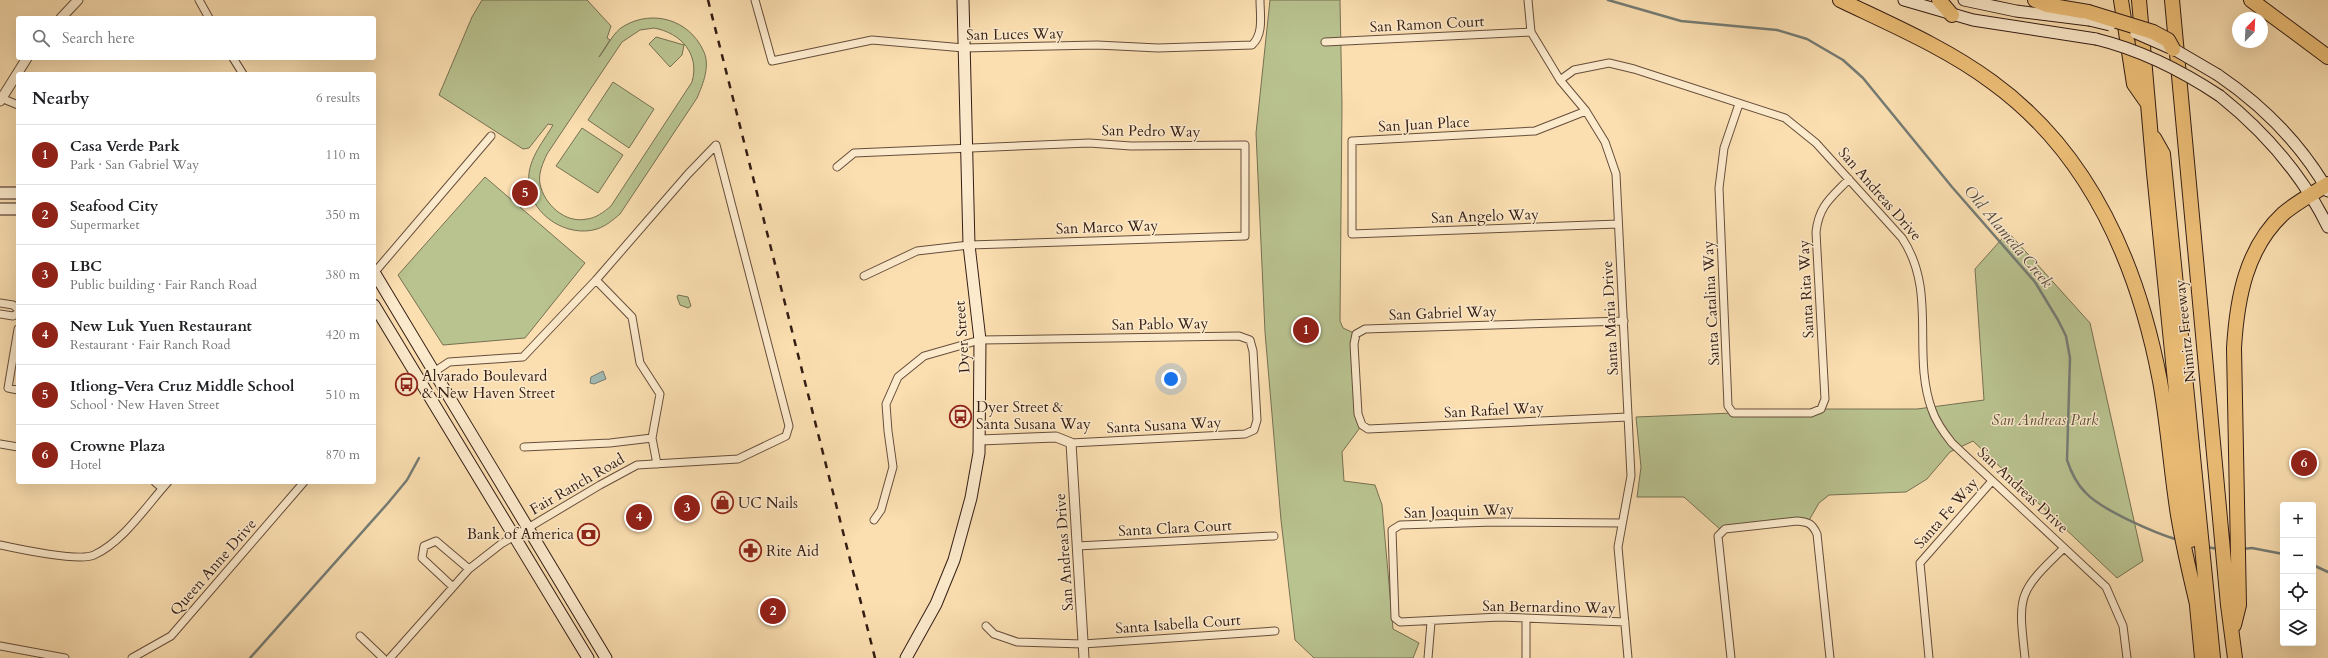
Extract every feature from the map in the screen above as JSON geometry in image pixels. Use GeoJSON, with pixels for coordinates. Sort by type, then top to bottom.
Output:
{"type":"FeatureCollection","features":[{"type":"Feature","properties":{"kind":"highway"},"geometry":{"type":"LineString","coordinates":[[1840,0],[1942,50],[1994,83],[2041,125],[2069,157],[2086,181],[2104,212],[2123,251],[2146,319],[2189,516]]}},
{"type":"Feature","properties":{"kind":"highway"},"geometry":{"type":"LineString","coordinates":[[1939,0],[1952,15]]}},
{"type":"Feature","properties":{"kind":"highway"},"geometry":{"type":"LineString","coordinates":[[2035,0],[2047,5],[2153,32],[2168,40],[2173,49]]}},
{"type":"Feature","properties":{"kind":"highway"},"geometry":{"type":"LineString","coordinates":[[2121,0],[2134,84],[2150,106]]}},
{"type":"Feature","properties":{"kind":"highway","name":"Nimitz Freeway"},"geometry":{"type":"LineString","coordinates":[[2139,0],[2150,106],[2154,173],[2189,516],[2203,605],[2202,658]]}},
{"type":"Feature","properties":{"kind":"highway","name":"Nimitz Freeway"},"geometry":{"type":"LineString","coordinates":[[2172,0],[2220,519],[2234,605]]}},
{"type":"Feature","properties":{"kind":"highway"},"geometry":{"type":"LineString","coordinates":[[2251,0],[2328,57]]}},
{"type":"Feature","properties":{"kind":"highway"},"geometry":{"type":"LineString","coordinates":[[2235,658],[2233,631],[2237,520],[2234,348],[2236,318],[2242,286],[2252,258],[2269,230],[2286,212],[2311,195],[2327,187]]}},
{"type":"Feature","properties":{"kind":"highway"},"geometry":{"type":"LineString","coordinates":[[2203,605],[2213,658]]}},
{"type":"Feature","properties":{"kind":"main road","name":"Dyer Street"},"geometry":{"type":"LineString","coordinates":[[906,658],[936,604],[954,560],[964,528],[977,471],[980,440],[980,340],[969,245],[963,0]]}},
{"type":"Feature","properties":{"kind":"main road"},"geometry":{"type":"LineString","coordinates":[[1904,0],[1952,15],[2006,26],[2091,37],[2156,59],[2199,82],[2220,96],[2271,142],[2311,195],[2328,226]]}},
{"type":"Feature","properties":{"kind":"main road"},"geometry":{"type":"LineString","coordinates":[[1964,0],[2016,11],[2088,16]]}},
{"type":"Feature","properties":{"kind":"main road"},"geometry":{"type":"LineString","coordinates":[[2173,49],[2218,75],[2252,100],[2298,147],[2327,187]]}},
{"type":"Feature","properties":{"kind":"main road"},"geometry":{"type":"LineString","coordinates":[[0,193],[16,193]]}},
{"type":"Feature","properties":{"kind":"main road"},"geometry":{"type":"LineString","coordinates":[[0,209],[16,209]]}},
{"type":"Feature","properties":{"kind":"main road"},"geometry":{"type":"LineString","coordinates":[[376,275],[606,658]]}},
{"type":"Feature","properties":{"kind":"main road"},"geometry":{"type":"LineString","coordinates":[[376,308],[513,537],[588,658]]}},
{"type":"Feature","properties":{"kind":"street"},"geometry":{"type":"LineString","coordinates":[[198,0],[208,16]]}},
{"type":"Feature","properties":{"kind":"street","name":"San Luces Way"},"geometry":{"type":"LineString","coordinates":[[755,0],[772,61],[872,40],[964,48],[1098,45],[1158,48],[1252,45],[1258,40],[1261,28],[1260,0]]}},
{"type":"Feature","properties":{"kind":"street","name":"Santa Maria Drive"},"geometry":{"type":"LineString","coordinates":[[1528,0],[1531,32],[1560,80],[1586,111],[1605,142],[1616,174],[1632,476],[1618,547],[1628,658]]}},
{"type":"Feature","properties":{"kind":"street"},"geometry":{"type":"LineString","coordinates":[[63,16],[77,1]]}},
{"type":"Feature","properties":{"kind":"street","name":"San Ramon Court"},"geometry":{"type":"LineString","coordinates":[[1325,42],[1531,32]]}},
{"type":"Feature","properties":{"kind":"street"},"geometry":{"type":"LineString","coordinates":[[18,72],[26,60]]}},
{"type":"Feature","properties":{"kind":"street"},"geometry":{"type":"LineString","coordinates":[[234,60],[242,72]]}},
{"type":"Feature","properties":{"kind":"street","name":"San Andreas Drive"},"geometry":{"type":"LineString","coordinates":[[1560,80],[1574,70],[1609,63],[1634,69],[1785,118],[1816,143],[1902,238],[1912,252],[1923,295],[1924,374],[1932,410],[1940,427],[1952,443],[2106,587],[2123,626],[2127,658]]}},
{"type":"Feature","properties":{"kind":"street"},"geometry":{"type":"LineString","coordinates":[[16,75],[0,99],[16,104]]}},
{"type":"Feature","properties":{"kind":"street","name":"Santa Catalina Way"},"geometry":{"type":"LineString","coordinates":[[1739,104],[1724,148],[1719,182],[1728,406],[1733,413],[1741,414],[1810,413],[1821,409]]}},
{"type":"Feature","properties":{"kind":"street","name":"San Juan Place"},"geometry":{"type":"LineString","coordinates":[[1352,234],[1352,141],[1535,131],[1586,111]]}},
{"type":"Feature","properties":{"kind":"street"},"geometry":{"type":"LineString","coordinates":[[376,270],[491,136]]}},
{"type":"Feature","properties":{"kind":"street","name":"San Pedro Way"},"geometry":{"type":"LineString","coordinates":[[967,148],[1089,143],[1131,146],[1245,145],[1245,236]]}},
{"type":"Feature","properties":{"kind":"street","name":"Fair Ranch Road"},"geometry":{"type":"LineString","coordinates":[[390,658],[469,569],[513,537],[637,465],[738,459],[786,436],[789,426],[716,145],[688,174],[596,280]]}},
{"type":"Feature","properties":{"kind":"street"},"geometry":{"type":"LineString","coordinates":[[837,167],[854,153],[967,148]]}},
{"type":"Feature","properties":{"kind":"street","name":"Santa Rita Way"},"geometry":{"type":"LineString","coordinates":[[1821,409],[1825,399],[1818,219],[1821,210],[1849,179]]}},
{"type":"Feature","properties":{"kind":"street","name":"San Angelo Way"},"geometry":{"type":"LineString","coordinates":[[1352,234],[1618,224]]}},
{"type":"Feature","properties":{"kind":"street","name":"San Marco Way"},"geometry":{"type":"LineString","coordinates":[[864,276],[917,252],[969,245],[1245,236]]}},
{"type":"Feature","properties":{"kind":"street"},"geometry":{"type":"LineString","coordinates":[[434,372],[449,362],[523,357],[596,280],[632,317],[640,363],[660,394],[652,438],[656,464]]}},
{"type":"Feature","properties":{"kind":"street"},"geometry":{"type":"LineString","coordinates":[[0,303],[14,305],[16,307]]}},
{"type":"Feature","properties":{"kind":"street"},"geometry":{"type":"LineString","coordinates":[[0,314],[13,316],[16,314]]}},
{"type":"Feature","properties":{"kind":"street","name":"San Gabriel Way"},"geometry":{"type":"LineString","coordinates":[[1362,425],[1358,414],[1354,344],[1356,334],[1365,329],[1624,320]]}},
{"type":"Feature","properties":{"kind":"street","name":"San Pablo Way"},"geometry":{"type":"LineString","coordinates":[[980,340],[1239,336],[1250,340],[1253,351],[1257,420],[1254,430]]}},
{"type":"Feature","properties":{"kind":"street"},"geometry":{"type":"LineString","coordinates":[[874,520],[881,510],[893,467],[886,404],[898,377],[924,356],[980,340]]}},
{"type":"Feature","properties":{"kind":"street"},"geometry":{"type":"LineString","coordinates":[[16,341],[8,388],[16,390]]}},
{"type":"Feature","properties":{"kind":"street","name":"San Rafael Way"},"geometry":{"type":"LineString","coordinates":[[1362,425],[1368,429],[1628,417]]}},
{"type":"Feature","properties":{"kind":"street","name":"Santa Susana Way"},"geometry":{"type":"LineString","coordinates":[[980,440],[1056,437],[1071,443],[1245,434],[1254,430]]}},
{"type":"Feature","properties":{"kind":"street"},"geometry":{"type":"LineString","coordinates":[[524,447],[610,443],[652,438]]}},
{"type":"Feature","properties":{"kind":"street","name":"San Andreas Drive"},"geometry":{"type":"LineString","coordinates":[[1071,443],[1084,658]]}},
{"type":"Feature","properties":{"kind":"street"},"geometry":{"type":"LineString","coordinates":[[0,444],[16,447]]}},
{"type":"Feature","properties":{"kind":"street","name":"Santa Fe Way"},"geometry":{"type":"LineString","coordinates":[[1929,658],[1920,564],[1992,481]]}},
{"type":"Feature","properties":{"kind":"street"},"geometry":{"type":"LineString","coordinates":[[157,484],[162,488]]}},
{"type":"Feature","properties":{"kind":"street"},"geometry":{"type":"LineString","coordinates":[[0,546],[59,556],[93,556],[122,535],[166,484]]}},
{"type":"Feature","properties":{"kind":"street","name":"Queen Anne Drive"},"geometry":{"type":"LineString","coordinates":[[132,658],[171,636],[302,484]]}},
{"type":"Feature","properties":{"kind":"street"},"geometry":{"type":"LineString","coordinates":[[1731,658],[1718,536],[1722,531],[1797,521],[1808,522],[1813,526],[1817,534],[1830,658]]}},
{"type":"Feature","properties":{"kind":"street","name":"San Joaquin Way"},"geometry":{"type":"LineString","coordinates":[[1400,622],[1395,618],[1392,530],[1400,525],[1496,522],[1622,523]]}},
{"type":"Feature","properties":{"kind":"street","name":"Santa Clara Court"},"geometry":{"type":"LineString","coordinates":[[1077,546],[1274,536]]}},
{"type":"Feature","properties":{"kind":"street"},"geometry":{"type":"LineString","coordinates":[[453,587],[422,558],[424,546],[436,541],[469,569]]}},
{"type":"Feature","properties":{"kind":"street"},"geometry":{"type":"LineString","coordinates":[[2025,658],[2020,612],[2022,600],[2030,582],[2064,548]]}},
{"type":"Feature","properties":{"kind":"street","name":"San Bernardino Way"},"geometry":{"type":"LineString","coordinates":[[1400,622],[1430,622],[1500,617],[1625,622]]}},
{"type":"Feature","properties":{"kind":"street"},"geometry":{"type":"LineString","coordinates":[[1526,619],[1526,658]]}},
{"type":"Feature","properties":{"kind":"street"},"geometry":{"type":"LineString","coordinates":[[1428,658],[1430,622]]}},
{"type":"Feature","properties":{"kind":"street","name":"Santa Isabella Court"},"geometry":{"type":"LineString","coordinates":[[986,626],[994,634],[1017,642],[1083,644],[1275,631]]}},
{"type":"Feature","properties":{"kind":"street"},"geometry":{"type":"LineString","coordinates":[[360,636],[383,658]]}},
{"type":"Feature","properties":{"kind":"street"},"geometry":{"type":"LineString","coordinates":[[0,646],[65,658]]}},
{"type":"Feature","properties":{"kind":"green space"},"geometry":{"type":"Polygon","coordinates":[[[482,0],[587,0],[611,26],[607,38],[610,40],[599,57],[613,36],[620,29],[635,21],[647,18],[669,20],[689,31],[697,40],[705,56],[706,68],[702,87],[697,98],[620,214],[606,225],[597,229],[586,231],[564,227],[553,222],[544,215],[537,206],[529,185],[530,168],[532,160],[553,125],[548,124],[529,148],[523,149],[439,95],[472,17],[482,0]],[[654,28],[640,30],[622,42],[547,154],[540,172],[540,184],[546,199],[557,211],[564,215],[579,220],[590,218],[600,214],[611,206],[692,82],[694,72],[691,54],[680,40],[664,31],[654,28]]]}},
{"type":"Feature","properties":{"kind":"green space"},"geometry":{"type":"Polygon","coordinates":[[[1270,0],[1340,0],[1342,105],[1340,321],[1343,328],[1356,334],[1362,425],[1342,452],[1344,481],[1375,485],[1382,505],[1393,629],[1419,643],[1413,658],[1314,658],[1295,640],[1281,520],[1265,332],[1256,133],[1270,0]]]}},
{"type":"Feature","properties":{"kind":"green space"},"geometry":{"type":"Polygon","coordinates":[[[656,37],[684,45],[682,55],[670,67],[649,44],[656,37]]]}},
{"type":"Feature","properties":{"kind":"green space"},"geometry":{"type":"Polygon","coordinates":[[[613,82],[654,109],[629,148],[588,120],[613,82]]]}},
{"type":"Feature","properties":{"kind":"green space"},"geometry":{"type":"Polygon","coordinates":[[[582,128],[623,155],[598,193],[556,166],[582,128]]]}},
{"type":"Feature","properties":{"kind":"green space"},"geometry":{"type":"Polygon","coordinates":[[[485,177],[585,263],[525,338],[443,345],[398,275],[485,177]]]}},
{"type":"Feature","properties":{"kind":"green space","name":"San Andreas Park"},"geometry":{"type":"Polygon","coordinates":[[[2008,232],[2090,323],[2143,561],[2117,578],[1973,441],[1950,452],[1927,479],[1906,492],[1829,495],[1819,503],[1808,522],[1722,531],[1684,497],[1637,497],[1641,467],[1636,417],[1733,413],[1741,415],[1821,409],[1917,409],[1984,400],[1975,269],[2008,232]]]}},
{"type":"Feature","properties":{"kind":"green space"},"geometry":{"type":"Polygon","coordinates":[[[678,295],[688,297],[691,306],[688,308],[680,305],[677,297],[678,295]]]}},
{"type":"Feature","properties":{"kind":"water"},"geometry":{"type":"Polygon","coordinates":[[[603,371],[606,379],[594,384],[590,383],[591,377],[603,371]]]}},
{"type":"Feature","properties":{"kind":"waterway","name":"Old Alameda Creek"},"geometry":{"type":"LineString","coordinates":[[1608,0],[1681,21],[1777,30],[1807,39],[1843,60],[1863,78],[1952,187],[2035,282],[2058,320],[2066,336],[2070,358],[2067,460],[2079,485],[2093,499],[2115,513],[2156,532],[2178,540]]}},
{"type":"Feature","properties":{"kind":"waterway"},"geometry":{"type":"LineString","coordinates":[[250,658],[388,503],[407,480],[419,458]]}},
{"type":"Feature","properties":{"kind":"waterway","name":"Old Alameda Creek"},"geometry":{"type":"LineString","coordinates":[[2206,547],[2219,549]]}},
{"type":"Feature","properties":{"kind":"waterway","name":"Old Alameda Creek"},"geometry":{"type":"LineString","coordinates":[[2242,549],[2252,548],[2280,553]]}},
{"type":"Feature","properties":{"kind":"waterway","name":"Old Alameda Creek"},"geometry":{"type":"LineString","coordinates":[[2316,566],[2328,572]]}},
{"type":"Feature","properties":{"kind":"railway"},"geometry":{"type":"LineString","coordinates":[[708,0],[875,658]]}},
{"type":"Feature","properties":{"kind":"place","name":"Itliong-Vera Cruz Middle School"},"geometry":{"type":"Point","coordinates":[525,193]}},
{"type":"Feature","properties":{"kind":"place","name":"Casa Verde Park"},"geometry":{"type":"Point","coordinates":[1306,330]}},
{"type":"Feature","properties":{"kind":"place","name":"Alvarado Boulevard & New Haven Street"},"geometry":{"type":"Point","coordinates":[406,385]}},
{"type":"Feature","properties":{"kind":"place","name":"Dyer Street & Santa Susana Way"},"geometry":{"type":"Point","coordinates":[961,416]}},
{"type":"Feature","properties":{"kind":"place","name":"Crowne Plaza"},"geometry":{"type":"Point","coordinates":[2304,463]}},
{"type":"Feature","properties":{"kind":"place","name":"UC Nails"},"geometry":{"type":"Point","coordinates":[722,503]}},
{"type":"Feature","properties":{"kind":"place","name":"LBC"},"geometry":{"type":"Point","coordinates":[687,508]}},
{"type":"Feature","properties":{"kind":"place","name":"New Luk Yuen Restaurant"},"geometry":{"type":"Point","coordinates":[639,517]}},
{"type":"Feature","properties":{"kind":"place","name":"Bank of America"},"geometry":{"type":"Point","coordinates":[589,534]}},
{"type":"Feature","properties":{"kind":"place","name":"Rite Aid"},"geometry":{"type":"Point","coordinates":[751,551]}},
{"type":"Feature","properties":{"kind":"place","name":"Seafood City"},"geometry":{"type":"Point","coordinates":[773,611]}}]}
